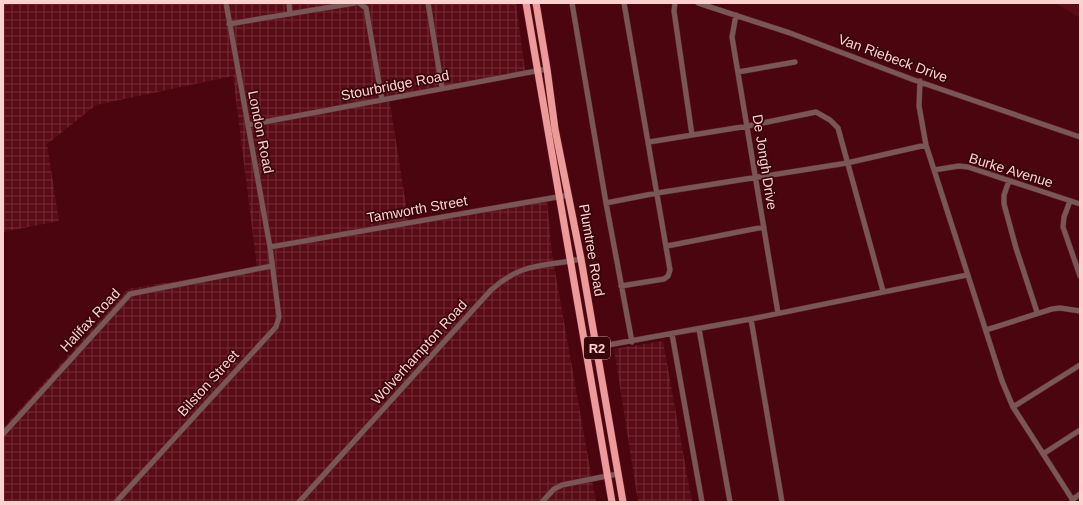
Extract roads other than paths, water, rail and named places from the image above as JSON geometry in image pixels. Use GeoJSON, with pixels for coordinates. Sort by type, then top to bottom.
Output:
{"type":"FeatureCollection","features":[{"type":"Feature","properties":{"kind":"highway","name":"Plumtree Road"},"geometry":{"type":"LineString","coordinates":[[526,3],[558,197],[571,261],[612,502]]}},
{"type":"Feature","properties":{"kind":"highway","name":"Plumtree Road"},"geometry":{"type":"LineString","coordinates":[[536,3],[547,69],[554,129],[569,195],[581,259],[623,502]]}},
{"type":"Feature","properties":{"kind":"street","name":"London Road"},"geometry":{"type":"LineString","coordinates":[[226,3],[270,247],[272,266]]}},
{"type":"Feature","properties":{"kind":"street"},"geometry":{"type":"LineString","coordinates":[[289,3],[290,14]]}},
{"type":"Feature","properties":{"kind":"street"},"geometry":{"type":"LineString","coordinates":[[230,24],[355,3]]}},
{"type":"Feature","properties":{"kind":"street"},"geometry":{"type":"LineString","coordinates":[[359,3],[366,8],[382,100]]}},
{"type":"Feature","properties":{"kind":"street"},"geometry":{"type":"LineString","coordinates":[[428,3],[442,88]]}},
{"type":"Feature","properties":{"kind":"street"},"geometry":{"type":"LineString","coordinates":[[572,3],[606,203],[632,342]]}},
{"type":"Feature","properties":{"kind":"street"},"geometry":{"type":"LineString","coordinates":[[621,286],[666,278],[670,270],[624,3]]}},
{"type":"Feature","properties":{"kind":"street"},"geometry":{"type":"LineString","coordinates":[[675,3],[674,11],[692,135]]}},
{"type":"Feature","properties":{"kind":"street","name":"Van Riebeck Drive"},"geometry":{"type":"LineString","coordinates":[[698,3],[736,15],[1080,137]]}},
{"type":"Feature","properties":{"kind":"street","name":"De Jongh Drive"},"geometry":{"type":"LineString","coordinates":[[736,15],[732,37],[778,313]]}},
{"type":"Feature","properties":{"kind":"street"},"geometry":{"type":"LineString","coordinates":[[738,72],[795,62]]}},
{"type":"Feature","properties":{"kind":"street","name":"Stourbridge Road"},"geometry":{"type":"LineString","coordinates":[[248,125],[547,69]]}},
{"type":"Feature","properties":{"kind":"street"},"geometry":{"type":"LineString","coordinates":[[920,81],[919,106],[926,145],[986,330],[992,354],[1013,407],[1073,501],[1080,494]]}},
{"type":"Feature","properties":{"kind":"street"},"geometry":{"type":"LineString","coordinates":[[649,142],[748,126],[816,112],[823,115],[838,128],[846,163],[883,291]]}},
{"type":"Feature","properties":{"kind":"street"},"geometry":{"type":"LineString","coordinates":[[606,203],[657,193],[846,163],[926,145]]}},
{"type":"Feature","properties":{"kind":"street","name":"Burke Avenue"},"geometry":{"type":"LineString","coordinates":[[934,170],[959,166],[968,167],[1080,204]]}},
{"type":"Feature","properties":{"kind":"street"},"geometry":{"type":"LineString","coordinates":[[1009,181],[1004,195],[1004,204],[1016,248],[1037,312]]}},
{"type":"Feature","properties":{"kind":"street","name":"Tamworth Street"},"geometry":{"type":"LineString","coordinates":[[270,247],[569,195]]}},
{"type":"Feature","properties":{"kind":"street"},"geometry":{"type":"LineString","coordinates":[[1070,201],[1064,217],[1063,227],[1077,258],[1080,276]]}},
{"type":"Feature","properties":{"kind":"street"},"geometry":{"type":"LineString","coordinates":[[667,246],[764,227]]}},
{"type":"Feature","properties":{"kind":"street","name":"Wolverhampton Road"},"geometry":{"type":"LineString","coordinates":[[298,502],[500,282],[514,272],[525,268],[581,259]]}},
{"type":"Feature","properties":{"kind":"street","name":"Halifax Road"},"geometry":{"type":"LineString","coordinates":[[3,434],[130,294],[272,266]]}},
{"type":"Feature","properties":{"kind":"street","name":"Bilston Street"},"geometry":{"type":"LineString","coordinates":[[116,502],[276,327],[279,316],[272,266]]}},
{"type":"Feature","properties":{"kind":"street"},"geometry":{"type":"LineString","coordinates":[[586,349],[632,342],[967,275]]}},
{"type":"Feature","properties":{"kind":"street"},"geometry":{"type":"LineString","coordinates":[[986,330],[1037,312],[1060,308],[1080,309]]}},
{"type":"Feature","properties":{"kind":"street"},"geometry":{"type":"LineString","coordinates":[[750,319],[782,502]]}},
{"type":"Feature","properties":{"kind":"street"},"geometry":{"type":"LineString","coordinates":[[698,329],[730,502]]}},
{"type":"Feature","properties":{"kind":"street"},"geometry":{"type":"LineString","coordinates":[[672,334],[702,502]]}},
{"type":"Feature","properties":{"kind":"street"},"geometry":{"type":"LineString","coordinates":[[1013,407],[1080,364]]}},
{"type":"Feature","properties":{"kind":"street"},"geometry":{"type":"LineString","coordinates":[[1043,454],[1080,430]]}},
{"type":"Feature","properties":{"kind":"street"},"geometry":{"type":"LineString","coordinates":[[542,502],[554,490],[562,485],[617,474]]}}]}
